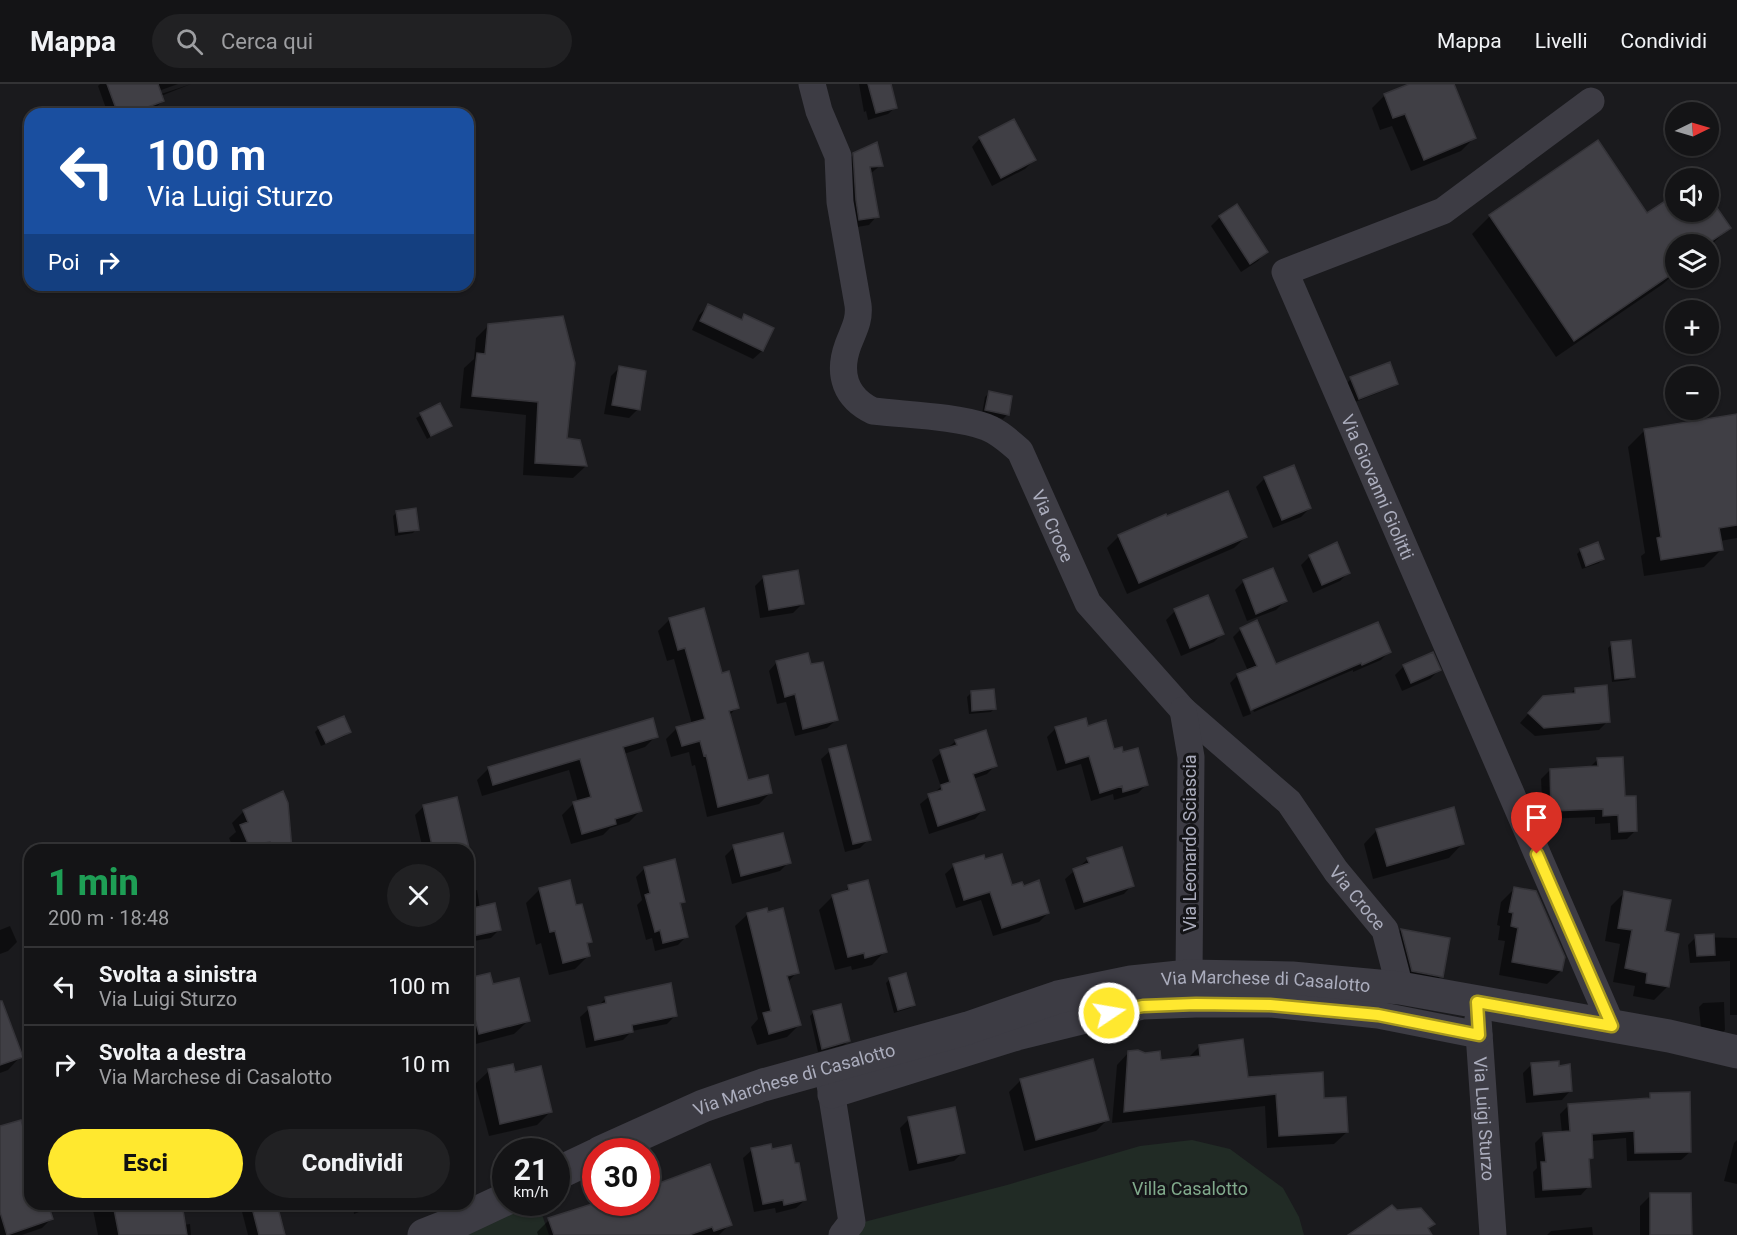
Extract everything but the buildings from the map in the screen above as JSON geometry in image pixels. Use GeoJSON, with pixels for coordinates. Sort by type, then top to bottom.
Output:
{"type":"FeatureCollection","features":[{"type":"Feature","properties":{"kind":"street","name":"Via Croce"},"geometry":{"type":"LineString","coordinates":[[812,84],[819,111],[838,156],[840,202],[858,305],[859,317],[847,347],[843,367],[844,381],[851,394],[861,405],[873,411],[966,422],[987,427],[1020,451],[1088,603],[1183,710],[1289,802],[1336,871],[1385,930],[1400,988]]}},
{"type":"Feature","properties":{"kind":"street","name":"Via Giovanni Giolitti"},"geometry":{"type":"LineString","coordinates":[[1592,101],[1443,211],[1285,272],[1612,1026]]}},
{"type":"Feature","properties":{"kind":"street","name":"Via Leonardo Sciascia"},"geometry":{"type":"LineString","coordinates":[[1183,710],[1191,757],[1189,976]]}},
{"type":"Feature","properties":{"kind":"street","name":"Via Marchese di Casalotto"},"geometry":{"type":"LineString","coordinates":[[632,1138],[703,1106],[763,1085],[829,1081],[968,1028],[1058,997],[1131,982],[1189,976],[1292,978],[1400,988],[1669,1036],[1737,1052]]}},
{"type":"Feature","properties":{"kind":"street","name":"Via Luigi Sturzo"},"geometry":{"type":"LineString","coordinates":[[1477,1002],[1493,1235]]}},
{"type":"Feature","properties":{"kind":"street"},"geometry":{"type":"LineString","coordinates":[[842,1235],[852,1222],[829,1081],[1143,1006],[1270,1005],[1378,1015],[1479,1035]]}},
{"type":"Feature","properties":{"kind":"street"},"geometry":{"type":"LineString","coordinates":[[424,1235],[492,1205]]}},
{"type":"Feature","properties":{"kind":"green space","name":"Villa Casalotto"},"geometry":{"type":"Polygon","coordinates":[[[1192,1140],[1230,1149],[1283,1188],[1299,1217],[1304,1235],[858,1235],[864,1222],[1007,1185],[1140,1146],[1192,1140]]]}},
{"type":"Feature","properties":{"kind":"green space"},"geometry":{"type":"Polygon","coordinates":[[[497,1216],[542,1216],[549,1235],[457,1235],[497,1216]]]}},
{"type":"Feature","properties":{"kind":"route"},"geometry":{"type":"LineString","coordinates":[[1109,1013],[1143,1006],[1270,1005],[1378,1015],[1479,1035],[1477,1002],[1612,1026],[1537,854]]}}]}
